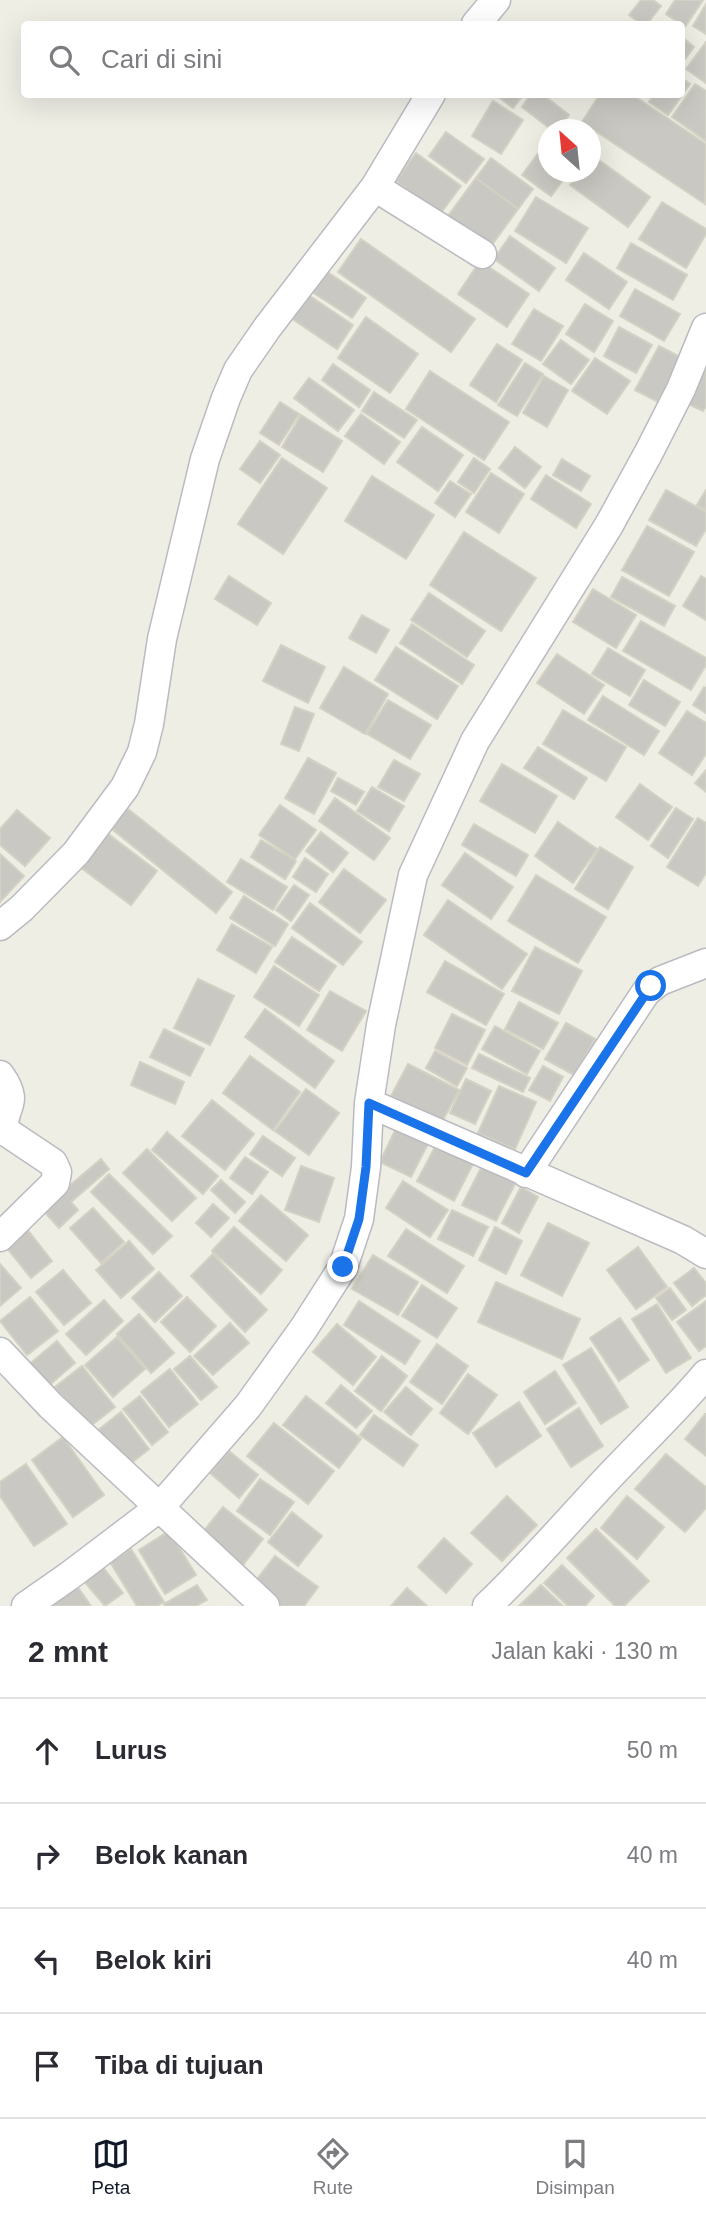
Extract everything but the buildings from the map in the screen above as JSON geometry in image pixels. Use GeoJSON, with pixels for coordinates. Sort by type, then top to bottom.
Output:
{"type":"FeatureCollection","features":[{"type":"Feature","properties":{"kind":"street"},"geometry":{"type":"LineString","coordinates":[[479,21],[496,0]]}},
{"type":"Feature","properties":{"kind":"street"},"geometry":{"type":"LineString","coordinates":[[0,926],[22,908],[76,853],[125,787],[142,752],[149,724],[162,639],[205,459],[238,370],[375,187],[429,98]]}},
{"type":"Feature","properties":{"kind":"street"},"geometry":{"type":"LineString","coordinates":[[375,187],[482,254]]}},
{"type":"Feature","properties":{"kind":"street"},"geometry":{"type":"LineString","coordinates":[[26,1606],[160,1507],[248,1406],[304,1328],[343,1267],[359,1219],[366,1167],[369,1103],[381,1025],[413,875],[475,741],[609,525],[681,389],[705,331]]}},
{"type":"Feature","properties":{"kind":"street"},"geometry":{"type":"LineString","coordinates":[[526,1173],[646,992],[660,981],[706,963]]}},
{"type":"Feature","properties":{"kind":"street"},"geometry":{"type":"LineString","coordinates":[[0,1074],[11,1097],[2,1122],[5,1131],[54,1163],[57,1172],[55,1183],[0,1237]]}},
{"type":"Feature","properties":{"kind":"street"},"geometry":{"type":"LineString","coordinates":[[369,1103],[683,1240],[706,1254]]}},
{"type":"Feature","properties":{"kind":"street"},"geometry":{"type":"LineString","coordinates":[[0,1352],[51,1406],[265,1606]]}},
{"type":"Feature","properties":{"kind":"street"},"geometry":{"type":"LineString","coordinates":[[487,1606],[520,1575],[706,1374]]}},
{"type":"Feature","properties":{"kind":"route"},"geometry":{"type":"LineString","coordinates":[[343,1267],[359,1219],[366,1167],[369,1103],[526,1173],[651,986]]}}]}
